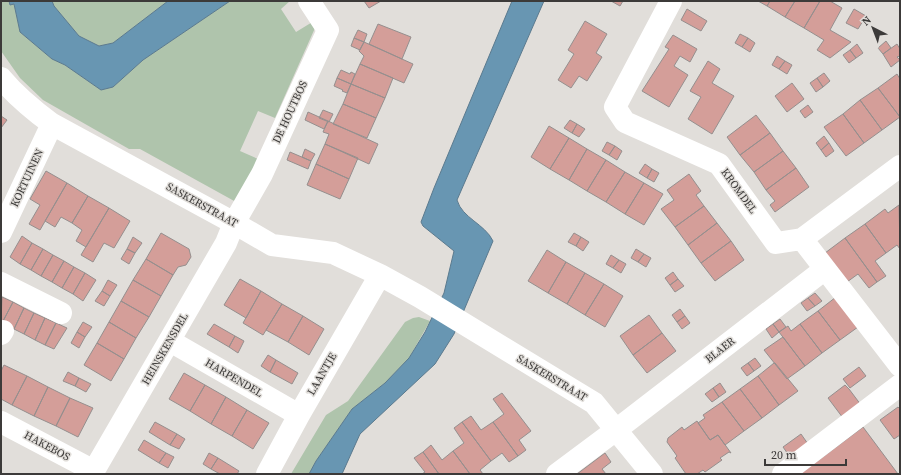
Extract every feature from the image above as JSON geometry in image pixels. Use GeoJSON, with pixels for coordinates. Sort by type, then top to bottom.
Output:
{"type":"FeatureCollection","features":[{"type":"Feature","properties":{"kind":"street","name":"DE HOUTBOS"},"geometry":{"type":"LineString","coordinates":[[234,223],[262,174],[328,30],[309,1]]}},
{"type":"Feature","properties":{"kind":"street","name":"KROMDEL"},"geometry":{"type":"LineString","coordinates":[[671,1],[615,107],[625,122],[719,164],[776,243],[802,239]]}},
{"type":"Feature","properties":{"kind":"street","name":"SASKERSTRAAT"},"geometry":{"type":"LineString","coordinates":[[1,78],[31,109],[52,124],[272,245],[333,253],[380,275],[594,403],[652,474]]}},
{"type":"Feature","properties":{"kind":"street","name":"KORTUINEN"},"geometry":{"type":"LineString","coordinates":[[1,232],[52,124]]}},
{"type":"Feature","properties":{"kind":"street"},"geometry":{"type":"LineString","coordinates":[[900,166],[802,239],[900,366]]}},
{"type":"Feature","properties":{"kind":"street","name":"HEINSKENSDEL"},"geometry":{"type":"LineString","coordinates":[[93,472],[226,243],[234,223]]}},
{"type":"Feature","properties":{"kind":"street","name":"BLAER"},"geometry":{"type":"LineString","coordinates":[[557,474],[825,269]]}},
{"type":"Feature","properties":{"kind":"street","name":"LAANTJE"},"geometry":{"type":"LineString","coordinates":[[267,474],[299,415],[380,275]]}},
{"type":"Feature","properties":{"kind":"street"},"geometry":{"type":"LineString","coordinates":[[1,283],[61,313]]}},
{"type":"Feature","properties":{"kind":"street","name":"HARPENDEL"},"geometry":{"type":"LineString","coordinates":[[170,341],[299,415]]}},
{"type":"Feature","properties":{"kind":"street"},"geometry":{"type":"LineString","coordinates":[[783,474],[900,385]]}},
{"type":"Feature","properties":{"kind":"street","name":"HAKEBOS"},"geometry":{"type":"LineString","coordinates":[[1,422],[93,472]]}},
{"type":"Feature","properties":{"kind":"green space"},"geometry":{"type":"Polygon","coordinates":[[[1,1],[9,1],[10,5],[14,4],[20,32],[52,59],[65,65],[101,90],[113,87],[143,60],[230,1],[290,1],[281,9],[296,32],[314,21],[315,28],[275,118],[258,111],[240,151],[258,159],[236,202],[140,149],[129,149],[43,100],[20,78],[1,51],[1,1]]]}},
{"type":"Feature","properties":{"kind":"green space"},"geometry":{"type":"Polygon","coordinates":[[[52,1],[168,1],[113,43],[99,46],[79,36],[54,6],[52,1]]]}},
{"type":"Feature","properties":{"kind":"green space"},"geometry":{"type":"Polygon","coordinates":[[[419,317],[430,321],[409,358],[385,383],[352,409],[316,461],[309,474],[291,474],[326,415],[348,401],[405,322],[419,317]]]}},
{"type":"Feature","properties":{"kind":"water"},"geometry":{"type":"Polygon","coordinates":[[[9,1],[52,1],[54,6],[79,36],[99,46],[113,43],[168,1],[230,1],[143,60],[113,87],[101,90],[65,65],[52,59],[20,32],[14,4],[10,5],[9,1]]]}},
{"type":"Feature","properties":{"kind":"water"},"geometry":{"type":"Polygon","coordinates":[[[512,1],[544,1],[457,200],[464,212],[485,230],[493,241],[454,334],[435,364],[360,434],[342,474],[309,474],[316,461],[352,409],[385,383],[409,358],[425,332],[444,293],[454,251],[423,226],[421,222],[512,1]]]}},
{"type":"Feature","properties":{"kind":"building"},"geometry":{"type":"Polygon","coordinates":[[[364,1],[381,1],[369,8],[364,1]]]}},
{"type":"Feature","properties":{"kind":"building"},"geometry":{"type":"Polygon","coordinates":[[[611,1],[623,1],[620,6],[611,1]]]}},
{"type":"Feature","properties":{"kind":"building"},"geometry":{"type":"Polygon","coordinates":[[[758,1],[770,1],[767,6],[758,1]]]}},
{"type":"Feature","properties":{"kind":"building"},"geometry":{"type":"Polygon","coordinates":[[[770,1],[795,1],[785,17],[767,6],[770,1]]]}},
{"type":"Feature","properties":{"kind":"building"},"geometry":{"type":"Polygon","coordinates":[[[795,1],[820,1],[804,28],[785,17],[795,1]]]}},
{"type":"Feature","properties":{"kind":"building"},"geometry":{"type":"Polygon","coordinates":[[[820,1],[830,1],[842,8],[830,30],[851,42],[830,58],[817,50],[824,40],[804,28],[820,1]]]}},
{"type":"Feature","properties":{"kind":"building"},"geometry":{"type":"Polygon","coordinates":[[[687,9],[707,21],[701,31],[681,20],[687,9]]]}},
{"type":"Feature","properties":{"kind":"building"},"geometry":{"type":"Polygon","coordinates":[[[854,9],[866,16],[858,29],[846,23],[854,9]]]}},
{"type":"Feature","properties":{"kind":"building"},"geometry":{"type":"Polygon","coordinates":[[[585,21],[607,34],[596,53],[602,57],[587,81],[579,76],[571,88],[558,80],[574,54],[568,50],[585,21]]]}},
{"type":"Feature","properties":{"kind":"building"},"geometry":{"type":"Polygon","coordinates":[[[378,24],[411,37],[402,59],[369,44],[378,24]]]}},
{"type":"Feature","properties":{"kind":"building"},"geometry":{"type":"Polygon","coordinates":[[[358,30],[367,34],[364,42],[354,38],[358,30]]]}},
{"type":"Feature","properties":{"kind":"building"},"geometry":{"type":"Polygon","coordinates":[[[740,34],[748,38],[742,47],[735,43],[740,34]]]}},
{"type":"Feature","properties":{"kind":"building"},"geometry":{"type":"Polygon","coordinates":[[[673,35],[697,49],[690,62],[680,56],[674,66],[688,75],[669,107],[642,91],[669,49],[665,47],[673,35]]]}},
{"type":"Feature","properties":{"kind":"building"},"geometry":{"type":"Polygon","coordinates":[[[354,38],[364,42],[360,50],[351,46],[354,38]]]}},
{"type":"Feature","properties":{"kind":"building"},"geometry":{"type":"Polygon","coordinates":[[[748,38],[755,43],[750,52],[742,47],[748,38]]]}},
{"type":"Feature","properties":{"kind":"building"},"geometry":{"type":"Polygon","coordinates":[[[886,41],[891,48],[883,54],[878,48],[886,41]]]}},
{"type":"Feature","properties":{"kind":"building"},"geometry":{"type":"Polygon","coordinates":[[[364,42],[413,64],[404,83],[360,64],[364,56],[359,51],[364,42]]]}},
{"type":"Feature","properties":{"kind":"building"},"geometry":{"type":"Polygon","coordinates":[[[857,44],[863,53],[856,58],[850,50],[857,44]]]}},
{"type":"Feature","properties":{"kind":"building"},"geometry":{"type":"Polygon","coordinates":[[[897,44],[900,49],[900,56],[897,57],[900,60],[891,67],[883,54],[897,44]]]}},
{"type":"Feature","properties":{"kind":"building"},"geometry":{"type":"Polygon","coordinates":[[[850,50],[856,58],[849,63],[843,55],[850,50]]]}},
{"type":"Feature","properties":{"kind":"building"},"geometry":{"type":"Polygon","coordinates":[[[777,56],[785,61],[779,69],[772,65],[777,56]]]}},
{"type":"Feature","properties":{"kind":"building"},"geometry":{"type":"Polygon","coordinates":[[[708,61],[720,69],[712,83],[734,96],[712,134],[688,119],[701,97],[690,91],[708,61]]]}},
{"type":"Feature","properties":{"kind":"building"},"geometry":{"type":"Polygon","coordinates":[[[785,61],[792,65],[787,74],[779,69],[785,61]]]}},
{"type":"Feature","properties":{"kind":"building"},"geometry":{"type":"Polygon","coordinates":[[[360,64],[393,78],[385,98],[351,84],[360,64]]]}},
{"type":"Feature","properties":{"kind":"building"},"geometry":{"type":"Polygon","coordinates":[[[341,70],[350,74],[351,72],[355,74],[351,84],[337,78],[341,70]]]}},
{"type":"Feature","properties":{"kind":"building"},"geometry":{"type":"Polygon","coordinates":[[[824,73],[830,81],[823,87],[817,78],[824,73]]]}},
{"type":"Feature","properties":{"kind":"building"},"geometry":{"type":"Polygon","coordinates":[[[897,74],[900,79],[900,117],[878,88],[897,74]]]}},
{"type":"Feature","properties":{"kind":"building"},"geometry":{"type":"Polygon","coordinates":[[[337,78],[351,84],[347,93],[334,86],[337,78]]]}},
{"type":"Feature","properties":{"kind":"building"},"geometry":{"type":"Polygon","coordinates":[[[817,78],[823,87],[816,92],[810,83],[817,78]]]}},
{"type":"Feature","properties":{"kind":"building"},"geometry":{"type":"Polygon","coordinates":[[[792,83],[804,99],[787,112],[775,96],[792,83]]]}},
{"type":"Feature","properties":{"kind":"building"},"geometry":{"type":"Polygon","coordinates":[[[351,84],[385,98],[376,118],[343,104],[351,84]]]}},
{"type":"Feature","properties":{"kind":"building"},"geometry":{"type":"Polygon","coordinates":[[[878,88],[900,117],[882,130],[860,100],[878,88]]]}},
{"type":"Feature","properties":{"kind":"building"},"geometry":{"type":"Polygon","coordinates":[[[860,100],[882,130],[864,143],[843,114],[860,100]]]}},
{"type":"Feature","properties":{"kind":"building"},"geometry":{"type":"Polygon","coordinates":[[[343,104],[376,118],[367,138],[333,124],[343,104]]]}},
{"type":"Feature","properties":{"kind":"building"},"geometry":{"type":"Polygon","coordinates":[[[808,105],[813,112],[805,118],[800,111],[808,105]]]}},
{"type":"Feature","properties":{"kind":"building"},"geometry":{"type":"Polygon","coordinates":[[[323,110],[333,114],[329,122],[319,118],[323,110]]]}},
{"type":"Feature","properties":{"kind":"building"},"geometry":{"type":"Polygon","coordinates":[[[308,112],[328,121],[324,129],[305,120],[308,112]]]}},
{"type":"Feature","properties":{"kind":"building"},"geometry":{"type":"Polygon","coordinates":[[[843,114],[864,143],[846,156],[824,127],[843,114]]]}},
{"type":"Feature","properties":{"kind":"building"},"geometry":{"type":"Polygon","coordinates":[[[756,115],[770,133],[740,155],[727,137],[756,115]]]}},
{"type":"Feature","properties":{"kind":"building"},"geometry":{"type":"Polygon","coordinates":[[[1,116],[7,120],[1,128],[1,116]]]}},
{"type":"Feature","properties":{"kind":"building"},"geometry":{"type":"Polygon","coordinates":[[[570,120],[577,124],[572,133],[564,128],[570,120]]]}},
{"type":"Feature","properties":{"kind":"building"},"geometry":{"type":"Polygon","coordinates":[[[328,121],[378,144],[369,164],[325,144],[329,134],[323,132],[328,121]]]}},
{"type":"Feature","properties":{"kind":"building"},"geometry":{"type":"Polygon","coordinates":[[[577,124],[585,129],[579,137],[572,133],[577,124]]]}},
{"type":"Feature","properties":{"kind":"building"},"geometry":{"type":"Polygon","coordinates":[[[549,126],[569,138],[550,169],[531,157],[549,126]]]}},
{"type":"Feature","properties":{"kind":"building"},"geometry":{"type":"Polygon","coordinates":[[[770,133],[783,151],[754,172],[740,155],[770,133]]]}},
{"type":"Feature","properties":{"kind":"building"},"geometry":{"type":"Polygon","coordinates":[[[824,136],[829,143],[821,150],[816,143],[824,136]]]}},
{"type":"Feature","properties":{"kind":"building"},"geometry":{"type":"Polygon","coordinates":[[[569,138],[587,149],[569,180],[550,169],[569,138]]]}},
{"type":"Feature","properties":{"kind":"building"},"geometry":{"type":"Polygon","coordinates":[[[607,142],[615,146],[609,155],[602,151],[607,142]]]}},
{"type":"Feature","properties":{"kind":"building"},"geometry":{"type":"Polygon","coordinates":[[[829,143],[834,151],[826,157],[821,150],[829,143]]]}},
{"type":"Feature","properties":{"kind":"building"},"geometry":{"type":"Polygon","coordinates":[[[325,144],[358,158],[349,179],[316,164],[325,144]]]}},
{"type":"Feature","properties":{"kind":"building"},"geometry":{"type":"Polygon","coordinates":[[[615,146],[622,151],[617,160],[609,155],[615,146]]]}},
{"type":"Feature","properties":{"kind":"building"},"geometry":{"type":"Polygon","coordinates":[[[305,149],[315,154],[311,161],[302,157],[305,149]]]}},
{"type":"Feature","properties":{"kind":"building"},"geometry":{"type":"Polygon","coordinates":[[[587,149],[606,160],[587,191],[569,180],[587,149]]]}},
{"type":"Feature","properties":{"kind":"building"},"geometry":{"type":"Polygon","coordinates":[[[783,151],[796,168],[766,190],[754,172],[783,151]]]}},
{"type":"Feature","properties":{"kind":"building"},"geometry":{"type":"Polygon","coordinates":[[[290,152],[311,161],[308,169],[287,160],[290,152]]]}},
{"type":"Feature","properties":{"kind":"building"},"geometry":{"type":"Polygon","coordinates":[[[606,160],[625,172],[606,202],[587,191],[606,160]]]}},
{"type":"Feature","properties":{"kind":"building"},"geometry":{"type":"Polygon","coordinates":[[[316,164],[349,179],[340,199],[307,185],[316,164]]]}},
{"type":"Feature","properties":{"kind":"building"},"geometry":{"type":"Polygon","coordinates":[[[645,164],[652,169],[647,178],[639,173],[645,164]]]}},
{"type":"Feature","properties":{"kind":"building"},"geometry":{"type":"Polygon","coordinates":[[[796,168],[809,187],[775,212],[770,205],[775,201],[766,190],[796,168]]]}},
{"type":"Feature","properties":{"kind":"building"},"geometry":{"type":"Polygon","coordinates":[[[652,169],[659,173],[654,182],[647,178],[652,169]]]}},
{"type":"Feature","properties":{"kind":"building"},"geometry":{"type":"Polygon","coordinates":[[[46,171],[67,183],[40,230],[29,224],[40,205],[30,199],[46,171]]]}},
{"type":"Feature","properties":{"kind":"building"},"geometry":{"type":"Polygon","coordinates":[[[625,172],[644,183],[625,214],[606,202],[625,172]]]}},
{"type":"Feature","properties":{"kind":"building"},"geometry":{"type":"Polygon","coordinates":[[[689,174],[701,191],[696,195],[704,206],[675,227],[661,209],[674,200],[667,190],[689,174]]]}},
{"type":"Feature","properties":{"kind":"building"},"geometry":{"type":"Polygon","coordinates":[[[67,183],[88,196],[72,223],[61,217],[55,227],[45,221],[67,183]]]}},
{"type":"Feature","properties":{"kind":"building"},"geometry":{"type":"Polygon","coordinates":[[[644,183],[663,194],[644,225],[625,214],[644,183]]]}},
{"type":"Feature","properties":{"kind":"building"},"geometry":{"type":"Polygon","coordinates":[[[88,196],[109,208],[86,247],[76,241],[82,230],[72,223],[88,196]]]}},
{"type":"Feature","properties":{"kind":"building"},"geometry":{"type":"Polygon","coordinates":[[[899,205],[900,249],[897,245],[886,253],[865,224],[885,209],[888,213],[899,205]]]}},
{"type":"Feature","properties":{"kind":"building"},"geometry":{"type":"Polygon","coordinates":[[[704,206],[717,223],[688,245],[675,227],[704,206]]]}},
{"type":"Feature","properties":{"kind":"building"},"geometry":{"type":"Polygon","coordinates":[[[109,208],[130,221],[114,248],[104,243],[93,262],[81,255],[109,208]]]}},
{"type":"Feature","properties":{"kind":"building"},"geometry":{"type":"Polygon","coordinates":[[[717,223],[731,241],[701,263],[688,245],[717,223]]]}},
{"type":"Feature","properties":{"kind":"building"},"geometry":{"type":"Polygon","coordinates":[[[865,224],[886,253],[875,261],[886,276],[877,282],[845,238],[865,224]]]}},
{"type":"Feature","properties":{"kind":"building"},"geometry":{"type":"Polygon","coordinates":[[[161,233],[189,249],[191,257],[186,265],[178,267],[173,275],[146,259],[161,233]]]}},
{"type":"Feature","properties":{"kind":"building"},"geometry":{"type":"Polygon","coordinates":[[[574,233],[581,237],[576,246],[568,242],[574,233]]]}},
{"type":"Feature","properties":{"kind":"building"},"geometry":{"type":"Polygon","coordinates":[[[22,236],[32,243],[20,264],[10,257],[22,236]]]}},
{"type":"Feature","properties":{"kind":"building"},"geometry":{"type":"Polygon","coordinates":[[[133,237],[142,243],[135,253],[127,249],[133,237]]]}},
{"type":"Feature","properties":{"kind":"building"},"geometry":{"type":"Polygon","coordinates":[[[581,237],[589,242],[583,251],[576,246],[581,237]]]}},
{"type":"Feature","properties":{"kind":"building"},"geometry":{"type":"Polygon","coordinates":[[[845,238],[877,282],[869,288],[858,274],[847,282],[825,253],[845,238]]]}},
{"type":"Feature","properties":{"kind":"building"},"geometry":{"type":"Polygon","coordinates":[[[731,241],[744,260],[715,281],[701,263],[731,241]]]}},
{"type":"Feature","properties":{"kind":"building"},"geometry":{"type":"Polygon","coordinates":[[[32,243],[43,249],[31,270],[20,264],[32,243]]]}},
{"type":"Feature","properties":{"kind":"building"},"geometry":{"type":"Polygon","coordinates":[[[43,249],[53,255],[41,276],[31,270],[43,249]]]}},
{"type":"Feature","properties":{"kind":"building"},"geometry":{"type":"Polygon","coordinates":[[[127,249],[135,253],[129,264],[121,259],[127,249]]]}},
{"type":"Feature","properties":{"kind":"building"},"geometry":{"type":"Polygon","coordinates":[[[636,249],[644,254],[638,262],[631,258],[636,249]]]}},
{"type":"Feature","properties":{"kind":"building"},"geometry":{"type":"Polygon","coordinates":[[[547,250],[566,262],[548,293],[528,281],[547,250]]]}},
{"type":"Feature","properties":{"kind":"building"},"geometry":{"type":"Polygon","coordinates":[[[644,254],[651,258],[646,267],[638,262],[644,254]]]}},
{"type":"Feature","properties":{"kind":"building"},"geometry":{"type":"Polygon","coordinates":[[[53,255],[64,261],[52,282],[41,276],[53,255]]]}},
{"type":"Feature","properties":{"kind":"building"},"geometry":{"type":"Polygon","coordinates":[[[611,255],[619,260],[613,268],[606,264],[611,255]]]}},
{"type":"Feature","properties":{"kind":"building"},"geometry":{"type":"Polygon","coordinates":[[[146,259],[173,275],[161,296],[133,280],[146,259]]]}},
{"type":"Feature","properties":{"kind":"building"},"geometry":{"type":"Polygon","coordinates":[[[619,260],[626,264],[621,273],[613,268],[619,260]]]}},
{"type":"Feature","properties":{"kind":"building"},"geometry":{"type":"Polygon","coordinates":[[[64,261],[74,267],[62,288],[52,282],[64,261]]]}},
{"type":"Feature","properties":{"kind":"building"},"geometry":{"type":"Polygon","coordinates":[[[566,262],[585,273],[567,304],[548,293],[566,262]]]}},
{"type":"Feature","properties":{"kind":"building"},"geometry":{"type":"Polygon","coordinates":[[[74,267],[85,273],[73,294],[62,288],[74,267]]]}},
{"type":"Feature","properties":{"kind":"building"},"geometry":{"type":"Polygon","coordinates":[[[673,272],[678,279],[670,285],[665,278],[673,272]]]}},
{"type":"Feature","properties":{"kind":"building"},"geometry":{"type":"Polygon","coordinates":[[[85,273],[96,280],[83,301],[73,294],[85,273]]]}},
{"type":"Feature","properties":{"kind":"building"},"geometry":{"type":"Polygon","coordinates":[[[585,273],[604,284],[585,315],[567,304],[585,273]]]}},
{"type":"Feature","properties":{"kind":"building"},"geometry":{"type":"Polygon","coordinates":[[[240,279],[261,291],[246,318],[224,305],[240,279]]]}},
{"type":"Feature","properties":{"kind":"building"},"geometry":{"type":"Polygon","coordinates":[[[678,279],[684,286],[675,292],[670,285],[678,279]]]}},
{"type":"Feature","properties":{"kind":"building"},"geometry":{"type":"Polygon","coordinates":[[[108,280],[117,285],[110,296],[102,291],[108,280]]]}},
{"type":"Feature","properties":{"kind":"building"},"geometry":{"type":"Polygon","coordinates":[[[133,280],[161,296],[149,317],[121,301],[133,280]]]}},
{"type":"Feature","properties":{"kind":"building"},"geometry":{"type":"Polygon","coordinates":[[[604,284],[623,296],[605,327],[585,315],[604,284]]]}},
{"type":"Feature","properties":{"kind":"building"},"geometry":{"type":"Polygon","coordinates":[[[102,291],[110,296],[104,306],[95,301],[102,291]]]}},
{"type":"Feature","properties":{"kind":"building"},"geometry":{"type":"Polygon","coordinates":[[[261,291],[282,304],[263,335],[243,323],[261,291]]]}},
{"type":"Feature","properties":{"kind":"building"},"geometry":{"type":"Polygon","coordinates":[[[815,293],[822,301],[815,306],[808,298],[815,293]]]}},
{"type":"Feature","properties":{"kind":"building"},"geometry":{"type":"Polygon","coordinates":[[[2,297],[13,302],[1,323],[2,297]]]}},
{"type":"Feature","properties":{"kind":"building"},"geometry":{"type":"Polygon","coordinates":[[[836,297],[858,327],[840,340],[818,311],[836,297]]]}},
{"type":"Feature","properties":{"kind":"building"},"geometry":{"type":"Polygon","coordinates":[[[808,298],[815,306],[807,311],[801,303],[808,298]]]}},
{"type":"Feature","properties":{"kind":"building"},"geometry":{"type":"Polygon","coordinates":[[[121,301],[149,317],[136,338],[109,322],[121,301]]]}},
{"type":"Feature","properties":{"kind":"building"},"geometry":{"type":"Polygon","coordinates":[[[13,302],[24,308],[14,329],[2,323],[13,302]]]}},
{"type":"Feature","properties":{"kind":"building"},"geometry":{"type":"Polygon","coordinates":[[[282,304],[303,316],[288,342],[266,330],[282,304]]]}},
{"type":"Feature","properties":{"kind":"building"},"geometry":{"type":"Polygon","coordinates":[[[24,308],[34,313],[24,334],[14,329],[24,308]]]}},
{"type":"Feature","properties":{"kind":"building"},"geometry":{"type":"Polygon","coordinates":[[[680,309],[685,316],[677,322],[672,315],[680,309]]]}},
{"type":"Feature","properties":{"kind":"building"},"geometry":{"type":"Polygon","coordinates":[[[818,311],[840,340],[822,353],[800,324],[818,311]]]}},
{"type":"Feature","properties":{"kind":"building"},"geometry":{"type":"Polygon","coordinates":[[[34,313],[45,318],[35,340],[24,334],[34,313]]]}},
{"type":"Feature","properties":{"kind":"building"},"geometry":{"type":"Polygon","coordinates":[[[649,315],[662,333],[633,355],[620,336],[649,315]]]}},
{"type":"Feature","properties":{"kind":"building"},"geometry":{"type":"Polygon","coordinates":[[[303,316],[324,329],[309,355],[288,342],[303,316]]]}},
{"type":"Feature","properties":{"kind":"building"},"geometry":{"type":"Polygon","coordinates":[[[685,316],[690,323],[682,329],[677,322],[685,316]]]}},
{"type":"Feature","properties":{"kind":"building"},"geometry":{"type":"Polygon","coordinates":[[[45,318],[56,323],[45,345],[35,340],[45,318]]]}},
{"type":"Feature","properties":{"kind":"building"},"geometry":{"type":"Polygon","coordinates":[[[780,319],[786,327],[779,332],[773,324],[780,319]]]}},
{"type":"Feature","properties":{"kind":"building"},"geometry":{"type":"Polygon","coordinates":[[[83,322],[92,327],[85,337],[77,332],[83,322]]]}},
{"type":"Feature","properties":{"kind":"building"},"geometry":{"type":"Polygon","coordinates":[[[109,322],[136,338],[124,359],[97,343],[109,322]]]}},
{"type":"Feature","properties":{"kind":"building"},"geometry":{"type":"Polygon","coordinates":[[[56,323],[67,328],[54,349],[45,345],[56,323]]]}},
{"type":"Feature","properties":{"kind":"building"},"geometry":{"type":"Polygon","coordinates":[[[214,324],[235,336],[229,347],[207,334],[214,324]]]}},
{"type":"Feature","properties":{"kind":"building"},"geometry":{"type":"Polygon","coordinates":[[[773,324],[779,332],[772,338],[766,329],[773,324]]]}},
{"type":"Feature","properties":{"kind":"building"},"geometry":{"type":"Polygon","coordinates":[[[800,324],[822,353],[805,366],[779,332],[788,326],[791,331],[800,324]]]}},
{"type":"Feature","properties":{"kind":"building"},"geometry":{"type":"Polygon","coordinates":[[[77,332],[85,337],[79,348],[71,343],[77,332]]]}},
{"type":"Feature","properties":{"kind":"building"},"geometry":{"type":"Polygon","coordinates":[[[662,333],[676,351],[647,373],[633,355],[662,333]]]}},
{"type":"Feature","properties":{"kind":"building"},"geometry":{"type":"Polygon","coordinates":[[[235,336],[244,341],[238,353],[229,347],[235,336]]]}},
{"type":"Feature","properties":{"kind":"building"},"geometry":{"type":"Polygon","coordinates":[[[783,337],[805,366],[787,379],[764,350],[783,337]]]}},
{"type":"Feature","properties":{"kind":"building"},"geometry":{"type":"Polygon","coordinates":[[[97,343],[124,359],[111,381],[84,365],[97,343]]]}},
{"type":"Feature","properties":{"kind":"building"},"geometry":{"type":"Polygon","coordinates":[[[268,355],[276,360],[270,372],[261,366],[268,355]]]}},
{"type":"Feature","properties":{"kind":"building"},"geometry":{"type":"Polygon","coordinates":[[[755,358],[761,366],[754,371],[748,363],[755,358]]]}},
{"type":"Feature","properties":{"kind":"building"},"geometry":{"type":"Polygon","coordinates":[[[276,360],[298,373],[292,384],[270,372],[276,360]]]}},
{"type":"Feature","properties":{"kind":"building"},"geometry":{"type":"Polygon","coordinates":[[[748,363],[754,371],[747,376],[741,368],[748,363]]]}},
{"type":"Feature","properties":{"kind":"building"},"geometry":{"type":"Polygon","coordinates":[[[774,363],[798,391],[779,405],[758,376],[774,363]]]}},
{"type":"Feature","properties":{"kind":"building"},"geometry":{"type":"Polygon","coordinates":[[[4,365],[27,376],[12,405],[1,399],[1,371],[4,365]]]}},
{"type":"Feature","properties":{"kind":"building"},"geometry":{"type":"Polygon","coordinates":[[[859,367],[866,376],[850,388],[843,379],[859,367]]]}},
{"type":"Feature","properties":{"kind":"building"},"geometry":{"type":"Polygon","coordinates":[[[68,372],[79,378],[75,386],[63,381],[68,372]]]}},
{"type":"Feature","properties":{"kind":"building"},"geometry":{"type":"Polygon","coordinates":[[[184,373],[205,385],[190,411],[169,399],[184,373]]]}},
{"type":"Feature","properties":{"kind":"building"},"geometry":{"type":"Polygon","coordinates":[[[27,376],[48,387],[34,416],[12,405],[27,376]]]}},
{"type":"Feature","properties":{"kind":"building"},"geometry":{"type":"Polygon","coordinates":[[[758,376],[779,405],[762,418],[740,389],[758,376]]]}},
{"type":"Feature","properties":{"kind":"building"},"geometry":{"type":"Polygon","coordinates":[[[79,378],[91,384],[86,392],[75,386],[79,378]]]}},
{"type":"Feature","properties":{"kind":"building"},"geometry":{"type":"Polygon","coordinates":[[[720,383],[726,392],[719,397],[713,388],[720,383]]]}},
{"type":"Feature","properties":{"kind":"building"},"geometry":{"type":"Polygon","coordinates":[[[205,385],[226,397],[211,424],[190,411],[205,385]]]}},
{"type":"Feature","properties":{"kind":"building"},"geometry":{"type":"Polygon","coordinates":[[[845,385],[861,405],[843,418],[828,398],[845,385]]]}},
{"type":"Feature","properties":{"kind":"building"},"geometry":{"type":"Polygon","coordinates":[[[48,387],[70,398],[56,426],[34,416],[48,387]]]}},
{"type":"Feature","properties":{"kind":"building"},"geometry":{"type":"Polygon","coordinates":[[[713,388],[719,397],[712,402],[705,394],[713,388]]]}},
{"type":"Feature","properties":{"kind":"building"},"geometry":{"type":"Polygon","coordinates":[[[740,389],[762,418],[744,431],[722,402],[740,389]]]}},
{"type":"Feature","properties":{"kind":"building"},"geometry":{"type":"Polygon","coordinates":[[[502,393],[531,431],[519,440],[526,450],[518,456],[493,422],[504,414],[493,399],[502,393]]]}},
{"type":"Feature","properties":{"kind":"building"},"geometry":{"type":"Polygon","coordinates":[[[226,397],[247,410],[232,436],[211,424],[226,397]]]}},
{"type":"Feature","properties":{"kind":"building"},"geometry":{"type":"Polygon","coordinates":[[[70,398],[93,408],[78,437],[56,426],[70,398]]]}},
{"type":"Feature","properties":{"kind":"building"},"geometry":{"type":"Polygon","coordinates":[[[722,402],[744,431],[725,445],[718,435],[710,440],[698,423],[705,418],[703,415],[722,402]]]}},
{"type":"Feature","properties":{"kind":"building"},"geometry":{"type":"Polygon","coordinates":[[[898,407],[900,409],[900,435],[894,439],[880,420],[898,407]]]}},
{"type":"Feature","properties":{"kind":"building"},"geometry":{"type":"Polygon","coordinates":[[[247,410],[269,423],[253,449],[232,436],[247,410]]]}},
{"type":"Feature","properties":{"kind":"building"},"geometry":{"type":"Polygon","coordinates":[[[471,416],[481,430],[493,422],[518,456],[509,462],[502,453],[491,461],[462,422],[471,416]]]}},
{"type":"Feature","properties":{"kind":"building"},"geometry":{"type":"Polygon","coordinates":[[[697,421],[710,440],[718,435],[731,453],[729,452],[720,458],[722,460],[705,472],[703,470],[697,474],[686,474],[675,458],[677,456],[667,442],[668,438],[682,427],[684,430],[697,421]]]}},
{"type":"Feature","properties":{"kind":"building"},"geometry":{"type":"Polygon","coordinates":[[[155,422],[177,434],[170,445],[149,432],[155,422]]]}},
{"type":"Feature","properties":{"kind":"building"},"geometry":{"type":"Polygon","coordinates":[[[462,422],[491,461],[480,470],[483,474],[470,474],[453,451],[464,443],[454,428],[462,422]]]}},
{"type":"Feature","properties":{"kind":"building"},"geometry":{"type":"Polygon","coordinates":[[[863,427],[898,474],[800,474],[863,427]]]}},
{"type":"Feature","properties":{"kind":"building"},"geometry":{"type":"Polygon","coordinates":[[[177,434],[185,439],[179,449],[170,445],[177,434]]]}},
{"type":"Feature","properties":{"kind":"building"},"geometry":{"type":"Polygon","coordinates":[[[801,434],[808,444],[790,457],[783,447],[801,434]]]}},
{"type":"Feature","properties":{"kind":"building"},"geometry":{"type":"Polygon","coordinates":[[[144,440],[166,453],[159,463],[138,450],[144,440]]]}},
{"type":"Feature","properties":{"kind":"building"},"geometry":{"type":"Polygon","coordinates":[[[431,445],[442,460],[453,451],[470,474],[439,474],[423,452],[431,445]]]}},
{"type":"Feature","properties":{"kind":"building"},"geometry":{"type":"Polygon","coordinates":[[[423,452],[439,474],[422,474],[425,472],[414,458],[423,452]]]}},
{"type":"Feature","properties":{"kind":"building"},"geometry":{"type":"Polygon","coordinates":[[[166,453],[174,457],[168,468],[159,463],[166,453]]]}},
{"type":"Feature","properties":{"kind":"building"},"geometry":{"type":"Polygon","coordinates":[[[209,453],[218,458],[211,469],[203,464],[209,453]]]}},
{"type":"Feature","properties":{"kind":"building"},"geometry":{"type":"Polygon","coordinates":[[[605,453],[611,462],[602,469],[606,474],[577,474],[605,453]]]}},
{"type":"Feature","properties":{"kind":"building"},"geometry":{"type":"Polygon","coordinates":[[[218,458],[239,471],[237,474],[220,474],[211,469],[218,458]]]}}]}
